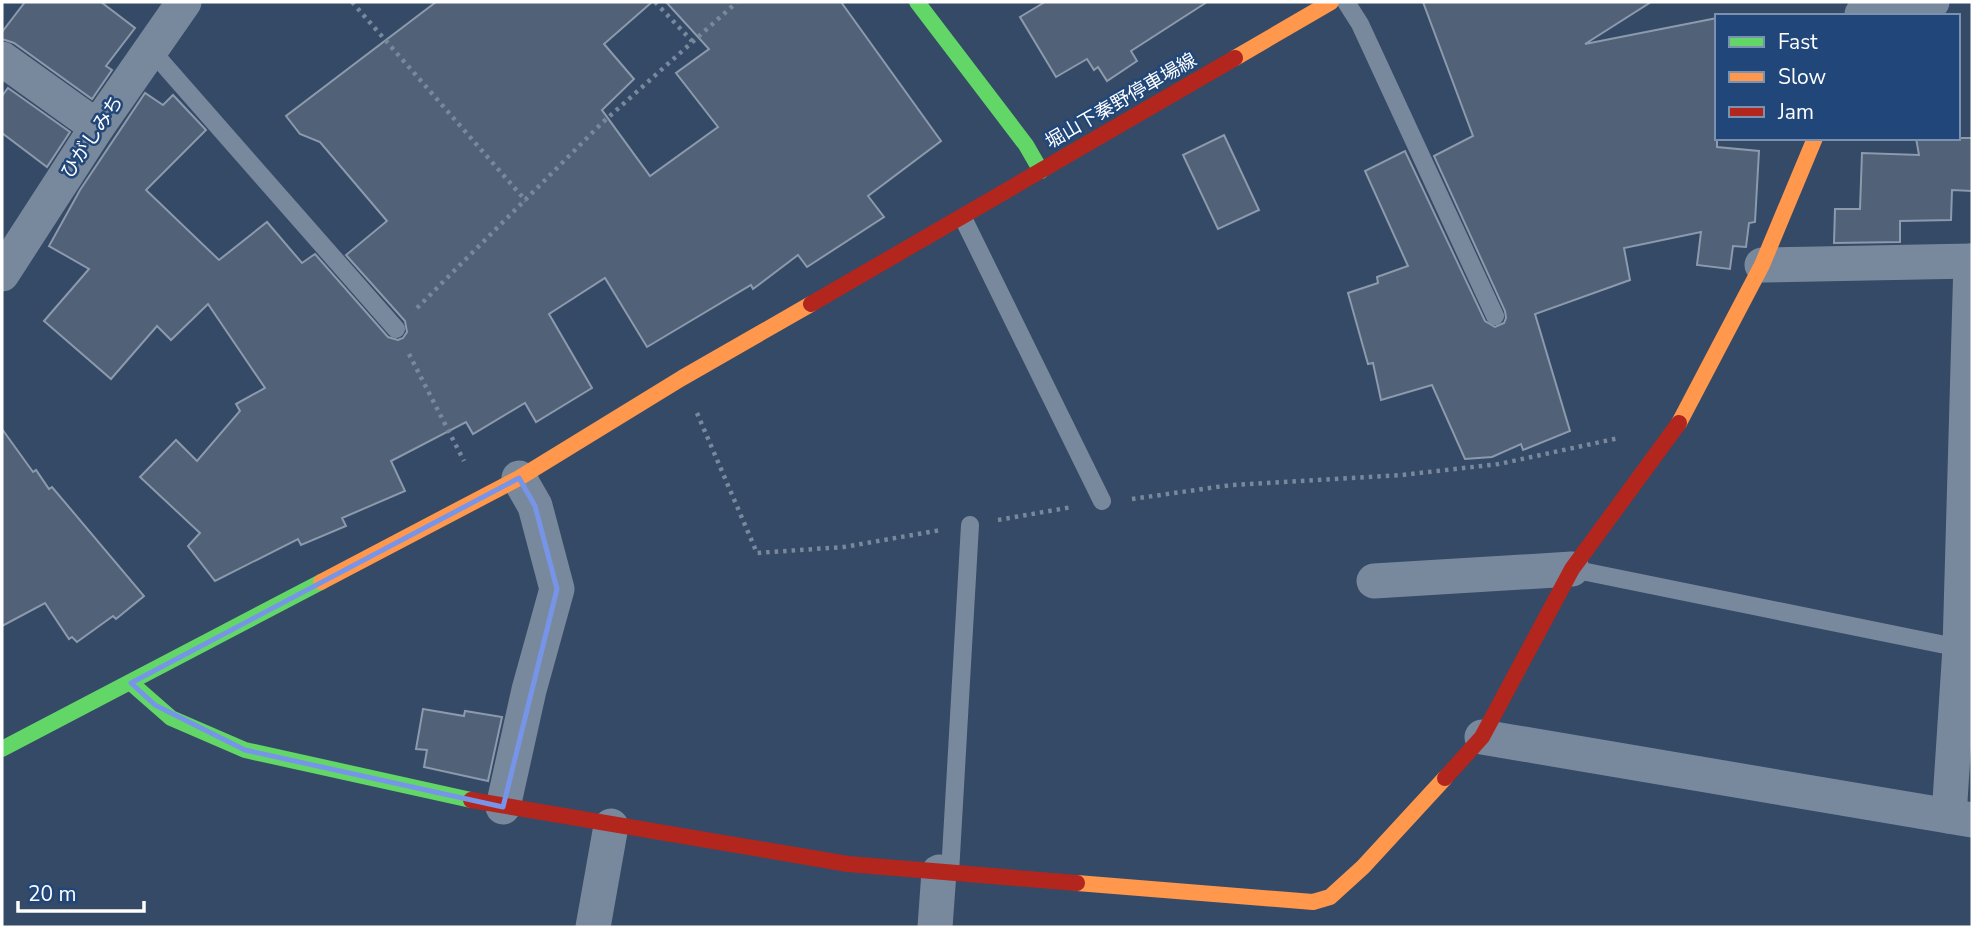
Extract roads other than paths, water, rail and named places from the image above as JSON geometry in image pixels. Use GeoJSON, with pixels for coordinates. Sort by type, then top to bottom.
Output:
{"type":"FeatureCollection","features":[{"type":"Feature","properties":{"kind":"street","name":"ひがしみち"},"geometry":{"type":"LineString","coordinates":[[2,274],[97,127],[184,2]]}},
{"type":"Feature","properties":{"kind":"street","name":"堀山下秦野停車場線"},"geometry":{"type":"LineString","coordinates":[[917,2],[1026,145],[1041,171],[1331,2]]}},
{"type":"Feature","properties":{"kind":"street"},"geometry":{"type":"LineString","coordinates":[[1862,11],[1932,2]]}},
{"type":"Feature","properties":{"kind":"street"},"geometry":{"type":"LineString","coordinates":[[2,59],[97,127]]}},
{"type":"Feature","properties":{"kind":"street"},"geometry":{"type":"LineString","coordinates":[[131,683],[172,718],[245,750],[503,807],[848,864],[945,872],[1312,915],[1363,867],[1482,737],[1572,569],[1674,433],[1762,265],[1814,140]]}},
{"type":"Feature","properties":{"kind":"street"},"geometry":{"type":"LineString","coordinates":[[2,749],[519,478],[682,378],[1041,171]]}},
{"type":"Feature","properties":{"kind":"street"},"geometry":{"type":"LineString","coordinates":[[1482,737],[1961,818],[1960,648],[1972,261],[1762,265]]}},
{"type":"Feature","properties":{"kind":"street"},"geometry":{"type":"LineString","coordinates":[[503,807],[529,690],[557,589],[535,506],[519,478]]}},
{"type":"Feature","properties":{"kind":"street"},"geometry":{"type":"LineString","coordinates":[[1374,581],[1572,569]]}},
{"type":"Feature","properties":{"kind":"street"},"geometry":{"type":"LineString","coordinates":[[593,927],[611,826]]}},
{"type":"Feature","properties":{"kind":"street"},"geometry":{"type":"LineString","coordinates":[[935,927],[945,872]]}},
{"type":"Feature","properties":{"kind":"lane"},"geometry":{"type":"LineString","coordinates":[[1346,2],[1360,24],[1495,316]]}},
{"type":"Feature","properties":{"kind":"lane"},"geometry":{"type":"LineString","coordinates":[[151,50],[396,329]]}},
{"type":"Feature","properties":{"kind":"lane"},"geometry":{"type":"LineString","coordinates":[[963,218],[1102,501]]}},
{"type":"Feature","properties":{"kind":"lane"},"geometry":{"type":"LineString","coordinates":[[945,872],[970,525]]}},
{"type":"Feature","properties":{"kind":"lane"},"geometry":{"type":"LineString","coordinates":[[1572,569],[1960,648]]}}]}
